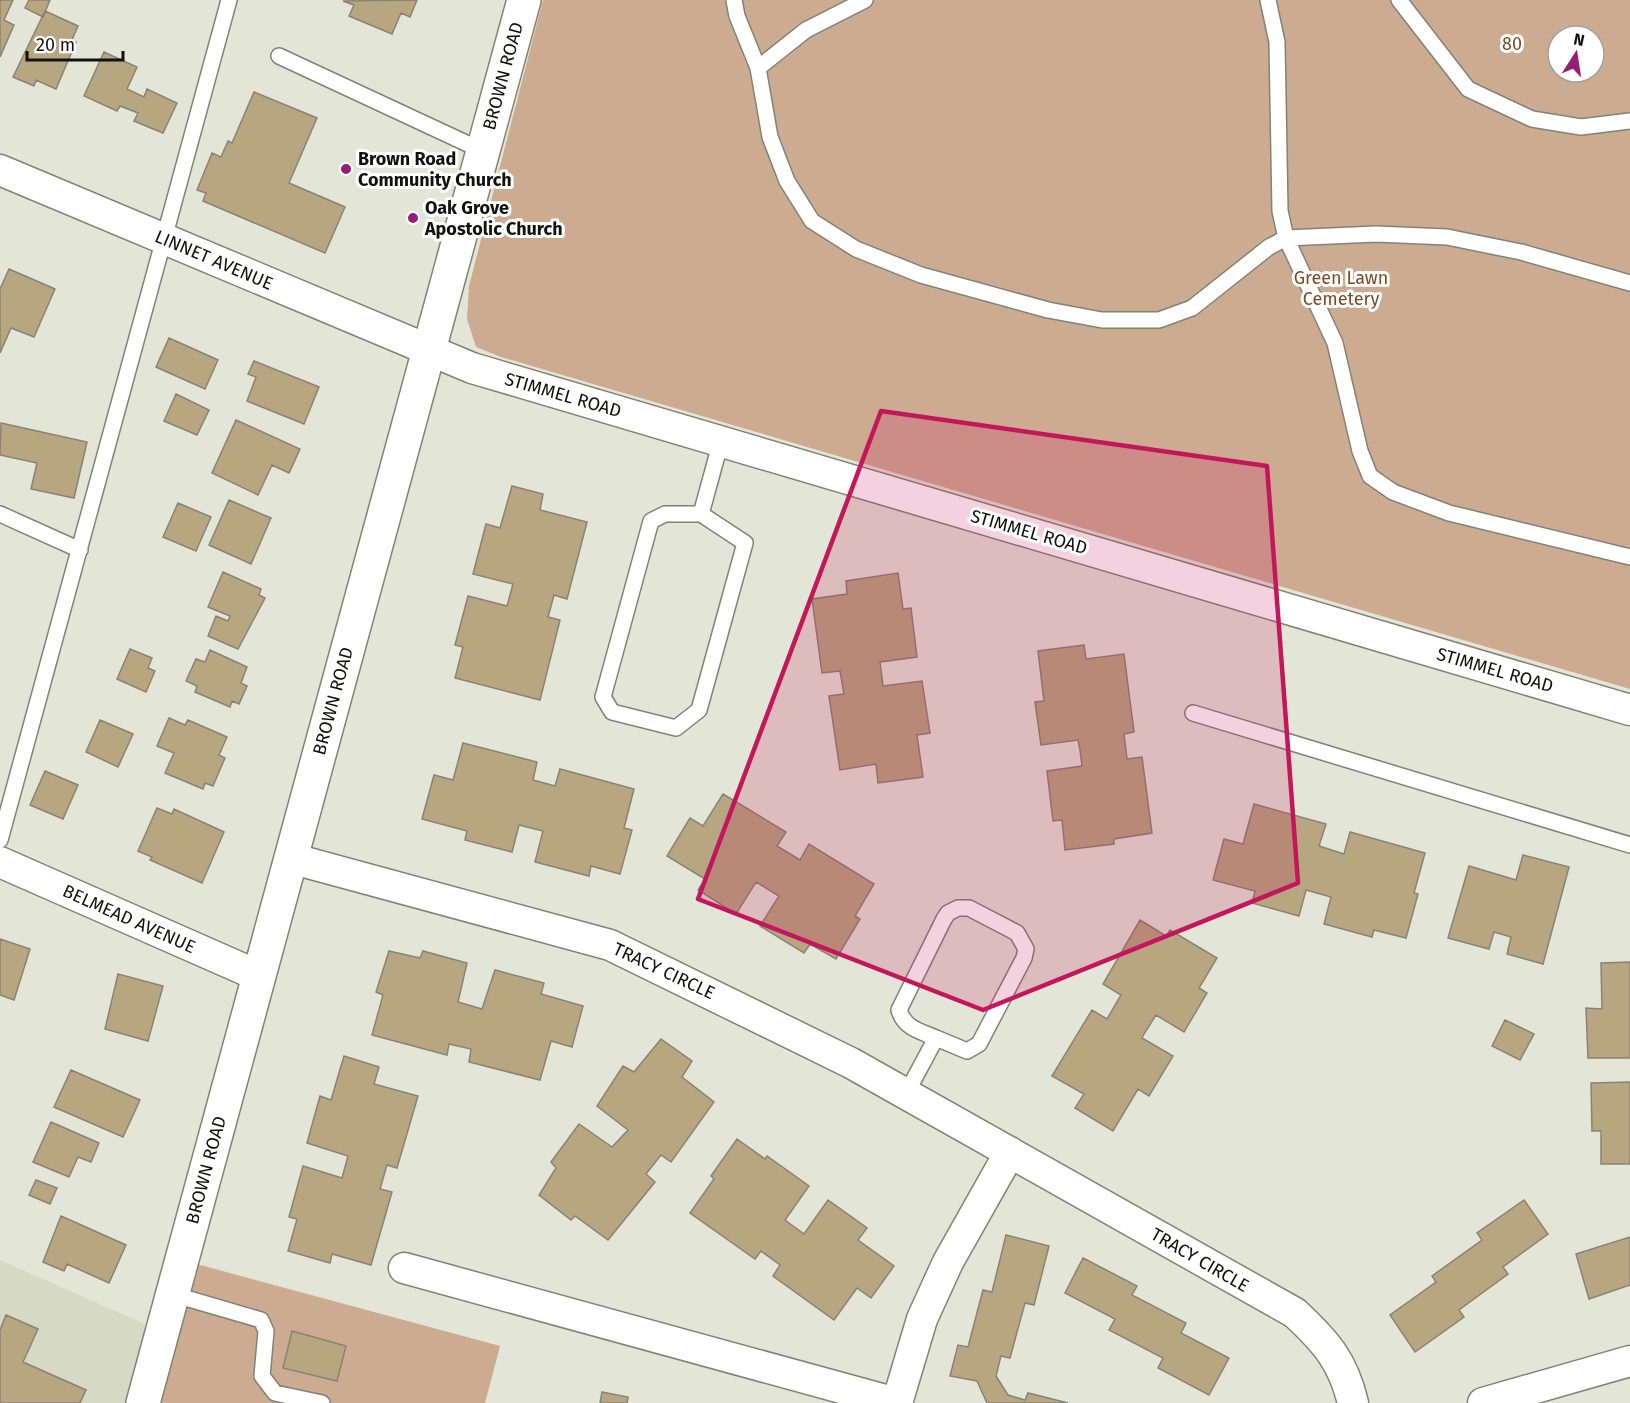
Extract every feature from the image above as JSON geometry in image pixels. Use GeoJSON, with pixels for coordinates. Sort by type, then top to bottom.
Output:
{"type":"FeatureCollection","features":[{"type":"Feature","properties":{"kind":"main road","name":"BROWN ROAD"},"geometry":{"type":"LineString","coordinates":[[143,1403],[524,0]]}},
{"type":"Feature","properties":{"kind":"street","name":"LINNET AVENUE"},"geometry":{"type":"LineString","coordinates":[[0,170],[429,351]]}},
{"type":"Feature","properties":{"kind":"street","name":"STIMMEL ROAD"},"geometry":{"type":"LineString","coordinates":[[429,351],[472,368],[1630,710]]}},
{"type":"Feature","properties":{"kind":"street","name":"TRACY CIRCLE"},"geometry":{"type":"LineString","coordinates":[[290,858],[610,945],[726,1000],[906,1094],[1295,1313],[1327,1344],[1348,1382],[1353,1403]]}},
{"type":"Feature","properties":{"kind":"street","name":"BELMEAD AVENUE"},"geometry":{"type":"LineString","coordinates":[[0,861],[258,976]]}},
{"type":"Feature","properties":{"kind":"street"},"geometry":{"type":"LineString","coordinates":[[404,1268],[896,1403],[922,1319],[948,1262],[1010,1152]]}},
{"type":"Feature","properties":{"kind":"street"},"geometry":{"type":"LineString","coordinates":[[1483,1403],[1630,1361]]}},
{"type":"Feature","properties":{"kind":"lane"},"geometry":{"type":"LineString","coordinates":[[0,840],[229,0]]}},
{"type":"Feature","properties":{"kind":"lane"},"geometry":{"type":"LineString","coordinates":[[734,0],[737,16],[758,68],[770,137],[787,181],[812,221],[856,249],[921,275],[1048,310],[1102,320],[1159,320],[1192,308],[1269,248],[1286,238],[1377,234],[1447,237],[1521,252],[1630,283]]}},
{"type":"Feature","properties":{"kind":"lane"},"geometry":{"type":"LineString","coordinates":[[758,68],[807,30],[865,0]]}},
{"type":"Feature","properties":{"kind":"lane"},"geometry":{"type":"LineString","coordinates":[[1269,0],[1277,42],[1280,211],[1286,238],[1335,343],[1360,451],[1370,476],[1393,492],[1449,513],[1630,557]]}},
{"type":"Feature","properties":{"kind":"lane"},"geometry":{"type":"LineString","coordinates":[[1399,0],[1468,89],[1532,118],[1581,127],[1630,121]]}},
{"type":"Feature","properties":{"kind":"lane"},"geometry":{"type":"LineString","coordinates":[[279,56],[483,151]]}},
{"type":"Feature","properties":{"kind":"lane"},"geometry":{"type":"LineString","coordinates":[[701,514],[721,441]]}},
{"type":"Feature","properties":{"kind":"lane"},"geometry":{"type":"LineString","coordinates":[[0,514],[80,550]]}},
{"type":"Feature","properties":{"kind":"lane"},"geometry":{"type":"LineString","coordinates":[[665,514],[701,514],[745,543],[699,710],[676,729],[612,711],[603,697],[651,521],[665,514]]}},
{"type":"Feature","properties":{"kind":"lane"},"geometry":{"type":"LineString","coordinates":[[1193,713],[1630,845]]}},
{"type":"Feature","properties":{"kind":"lane"},"geometry":{"type":"LineString","coordinates":[[958,908],[969,908],[1017,933],[1026,949],[979,1044],[967,1050],[959,1049],[936,1038],[908,1026],[901,1018],[899,1010],[948,913],[958,908]]}},
{"type":"Feature","properties":{"kind":"lane"},"geometry":{"type":"LineString","coordinates":[[906,1094],[936,1038]]}},
{"type":"Feature","properties":{"kind":"lane"},"geometry":{"type":"LineString","coordinates":[[172,1294],[261,1320],[266,1331],[262,1376],[275,1393],[322,1403]]}},
{"type":"Feature","properties":{"kind":"highlighted area"},"geometry":{"type":"Polygon","coordinates":[[[881,411],[1267,466],[1298,883],[983,1010],[698,899],[881,411]]]}},
{"type":"Feature","properties":{"kind":"shaded area"},"geometry":{"type":"Polygon","coordinates":[[[0,1260],[181,1340],[202,1265],[500,1346],[485,1403],[0,1403],[0,1260]]]}},
{"type":"Feature","properties":{"kind":"green space","name":"Green Lawn Cemetery"},"geometry":{"type":"Polygon","coordinates":[[[543,0],[1630,0],[1630,689],[501,357],[476,347],[467,319],[469,286],[543,0]]]}},
{"type":"Feature","properties":{"kind":"green space"},"geometry":{"type":"Polygon","coordinates":[[[181,1260],[500,1346],[485,1403],[146,1403],[181,1260]]]}},
{"type":"Feature","properties":{"kind":"building"},"geometry":{"type":"Polygon","coordinates":[[[0,0],[13,0],[4,20],[14,25],[0,57],[0,0]]]}},
{"type":"Feature","properties":{"kind":"building"},"geometry":{"type":"Polygon","coordinates":[[[29,0],[50,0],[43,17],[25,8],[29,0]]]}},
{"type":"Feature","properties":{"kind":"building"},"geometry":{"type":"Polygon","coordinates":[[[417,0],[410,17],[401,13],[392,34],[349,16],[354,5],[343,1],[417,0]]]}},
{"type":"Feature","properties":{"kind":"building"},"geometry":{"type":"Polygon","coordinates":[[[45,11],[78,26],[72,40],[76,42],[56,89],[36,80],[34,86],[13,77],[45,11]]]}},
{"type":"Feature","properties":{"kind":"building"},"geometry":{"type":"Polygon","coordinates":[[[104,52],[137,67],[127,89],[144,97],[147,89],[177,103],[163,133],[134,121],[138,113],[120,106],[117,111],[84,96],[104,52]]]}},
{"type":"Feature","properties":{"kind":"building","name":"Brown Road Community Church"},"geometry":{"type":"Polygon","coordinates":[[[254,92],[317,118],[289,183],[345,207],[325,253],[203,201],[206,193],[197,190],[212,153],[221,157],[228,141],[232,143],[254,92]]]}},
{"type":"Feature","properties":{"kind":"building"},"geometry":{"type":"Polygon","coordinates":[[[9,269],[55,289],[34,337],[11,328],[0,353],[0,289],[9,269]]]}},
{"type":"Feature","properties":{"kind":"building"},"geometry":{"type":"Polygon","coordinates":[[[169,338],[218,360],[205,389],[156,367],[169,338]]]}},
{"type":"Feature","properties":{"kind":"building"},"geometry":{"type":"Polygon","coordinates":[[[254,361],[319,387],[304,424],[247,401],[256,377],[248,374],[254,361]]]}},
{"type":"Feature","properties":{"kind":"building"},"geometry":{"type":"Polygon","coordinates":[[[176,394],[209,410],[197,435],[164,421],[176,394]]]}},
{"type":"Feature","properties":{"kind":"building"},"geometry":{"type":"Polygon","coordinates":[[[236,420],[300,449],[289,473],[272,465],[258,495],[212,473],[236,420]]]}},
{"type":"Feature","properties":{"kind":"building"},"geometry":{"type":"Polygon","coordinates":[[[1,423],[87,442],[74,498],[31,489],[37,463],[0,455],[1,423]]]}},
{"type":"Feature","properties":{"kind":"building"},"geometry":{"type":"Polygon","coordinates":[[[512,486],[543,494],[540,510],[587,522],[567,599],[554,595],[548,617],[560,620],[540,700],[455,678],[463,647],[455,645],[468,596],[507,606],[513,584],[473,574],[486,524],[500,528],[512,486]]]}},
{"type":"Feature","properties":{"kind":"building"},"geometry":{"type":"Polygon","coordinates":[[[229,500],[271,518],[251,564],[209,545],[229,500]]]}},
{"type":"Feature","properties":{"kind":"building"},"geometry":{"type":"Polygon","coordinates":[[[178,503],[211,517],[196,551],[163,537],[178,503]]]}},
{"type":"Feature","properties":{"kind":"building"},"geometry":{"type":"Polygon","coordinates":[[[223,572],[261,589],[259,595],[265,598],[238,649],[208,636],[216,616],[228,621],[230,616],[208,607],[223,572]]]}},
{"type":"Feature","properties":{"kind":"building"},"geometry":{"type":"Polygon","coordinates":[[[898,573],[903,609],[911,608],[917,657],[880,662],[883,686],[922,681],[930,733],[917,735],[923,777],[878,783],[876,764],[840,770],[829,696],[844,694],[840,671],[822,673],[812,599],[847,594],[846,581],[898,573]]]}},
{"type":"Feature","properties":{"kind":"building"},"geometry":{"type":"Polygon","coordinates":[[[1084,645],[1086,659],[1124,654],[1134,732],[1124,734],[1127,759],[1142,757],[1152,833],[1114,839],[1114,844],[1065,850],[1062,820],[1053,821],[1047,771],[1082,766],[1080,750],[1078,740],[1041,745],[1035,702],[1044,701],[1038,651],[1084,645]]]}},
{"type":"Feature","properties":{"kind":"building"},"geometry":{"type":"Polygon","coordinates":[[[130,649],[152,658],[148,668],[155,671],[146,692],[117,679],[130,649]]]}},
{"type":"Feature","properties":{"kind":"building"},"geometry":{"type":"Polygon","coordinates":[[[210,650],[247,667],[241,683],[247,686],[239,704],[232,701],[230,707],[195,692],[197,686],[186,681],[196,659],[205,662],[210,650]]]}},
{"type":"Feature","properties":{"kind":"building"},"geometry":{"type":"Polygon","coordinates":[[[169,718],[185,725],[188,720],[227,737],[219,755],[225,758],[213,786],[205,783],[203,789],[165,773],[174,753],[157,746],[169,718]]]}},
{"type":"Feature","properties":{"kind":"building"},"geometry":{"type":"Polygon","coordinates":[[[100,720],[133,734],[118,767],[86,752],[100,720]]]}},
{"type":"Feature","properties":{"kind":"building"},"geometry":{"type":"Polygon","coordinates":[[[463,743],[537,762],[533,780],[555,786],[560,769],[634,789],[624,828],[632,830],[620,874],[591,866],[589,876],[535,862],[543,831],[519,825],[512,852],[465,840],[467,831],[422,819],[434,775],[453,780],[463,743]]]}},
{"type":"Feature","properties":{"kind":"building"},"geometry":{"type":"Polygon","coordinates":[[[45,771],[78,785],[63,819],[30,805],[45,771]]]}},
{"type":"Feature","properties":{"kind":"building"},"geometry":{"type":"Polygon","coordinates":[[[723,794],[786,832],[777,846],[800,860],[809,844],[874,884],[855,916],[860,919],[836,959],[810,944],[804,953],[760,926],[779,896],[756,882],[736,914],[698,890],[705,879],[667,856],[690,818],[703,826],[723,794]]]}},
{"type":"Feature","properties":{"kind":"building"},"geometry":{"type":"Polygon","coordinates":[[[1254,804],[1326,824],[1319,846],[1344,854],[1350,832],[1425,853],[1414,893],[1418,894],[1406,938],[1374,930],[1372,937],[1324,924],[1331,897],[1306,890],[1299,916],[1252,903],[1255,891],[1213,880],[1224,839],[1243,844],[1254,804]]]}},
{"type":"Feature","properties":{"kind":"building"},"geometry":{"type":"Polygon","coordinates":[[[157,808],[172,814],[174,809],[224,832],[202,883],[150,860],[152,857],[138,851],[157,808]]]}},
{"type":"Feature","properties":{"kind":"building"},"geometry":{"type":"Polygon","coordinates":[[[1523,855],[1569,867],[1543,964],[1507,954],[1511,937],[1494,932],[1489,949],[1448,938],[1469,866],[1516,880],[1523,855]]]}},
{"type":"Feature","properties":{"kind":"building"},"geometry":{"type":"Polygon","coordinates":[[[1140,920],[1166,936],[1170,930],[1217,958],[1199,988],[1207,993],[1184,1032],[1156,1015],[1144,1034],[1142,1038],[1173,1056],[1149,1096],[1138,1089],[1113,1131],[1075,1108],[1084,1094],[1052,1076],[1092,1010],[1107,1019],[1121,995],[1103,984],[1140,920]]]}},
{"type":"Feature","properties":{"kind":"building"},"geometry":{"type":"Polygon","coordinates":[[[0,939],[30,949],[14,1000],[0,995],[0,939]]]}},
{"type":"Feature","properties":{"kind":"building"},"geometry":{"type":"Polygon","coordinates":[[[389,951],[420,958],[423,951],[467,963],[458,1002],[482,1009],[495,970],[544,983],[541,994],[583,1006],[572,1047],[551,1041],[540,1080],[469,1062],[471,1049],[449,1044],[447,1055],[372,1035],[383,995],[376,992],[389,951]]]}},
{"type":"Feature","properties":{"kind":"building"},"geometry":{"type":"Polygon","coordinates":[[[1630,962],[1630,1058],[1588,1058],[1586,1008],[1602,1009],[1601,963],[1630,962]]]}},
{"type":"Feature","properties":{"kind":"building"},"geometry":{"type":"Polygon","coordinates":[[[118,974],[163,986],[148,1041],[105,1029],[118,974]]]}},
{"type":"Feature","properties":{"kind":"building"},"geometry":{"type":"Polygon","coordinates":[[[1505,1020],[1534,1034],[1520,1060],[1492,1046],[1505,1020]]]}},
{"type":"Feature","properties":{"kind":"building"},"geometry":{"type":"Polygon","coordinates":[[[661,1039],[692,1061],[682,1077],[714,1102],[671,1162],[661,1155],[646,1174],[655,1182],[608,1240],[575,1216],[571,1220],[539,1195],[556,1168],[551,1162],[579,1124],[612,1147],[628,1130],[597,1106],[623,1066],[634,1072],[661,1039]]]}},
{"type":"Feature","properties":{"kind":"building"},"geometry":{"type":"Polygon","coordinates":[[[344,1056],[379,1067],[374,1084],[418,1096],[397,1168],[387,1165],[380,1189],[392,1192],[371,1265],[332,1254],[330,1263],[288,1251],[297,1219],[289,1217],[303,1166],[342,1178],[348,1156],[307,1143],[320,1096],[331,1100],[344,1056]]]}},
{"type":"Feature","properties":{"kind":"building"},"geometry":{"type":"Polygon","coordinates":[[[71,1070],[140,1100],[123,1137],[54,1107],[71,1070]]]}},
{"type":"Feature","properties":{"kind":"building"},"geometry":{"type":"Polygon","coordinates":[[[1630,1082],[1630,1164],[1601,1164],[1601,1131],[1592,1131],[1591,1083],[1630,1082]]]}},
{"type":"Feature","properties":{"kind":"building"},"geometry":{"type":"Polygon","coordinates":[[[51,1122],[99,1143],[91,1162],[78,1157],[69,1177],[33,1162],[51,1122]]]}},
{"type":"Feature","properties":{"kind":"building"},"geometry":{"type":"Polygon","coordinates":[[[737,1139],[765,1159],[767,1156],[809,1186],[785,1220],[804,1234],[828,1200],[867,1228],[858,1240],[894,1266],[871,1298],[857,1288],[834,1320],[773,1276],[780,1265],[761,1251],[755,1259],[690,1213],[714,1179],[711,1176],[737,1139]]]}},
{"type":"Feature","properties":{"kind":"building"},"geometry":{"type":"Polygon","coordinates":[[[36,1180],[57,1188],[50,1204],[29,1195],[36,1180]]]}},
{"type":"Feature","properties":{"kind":"building"},"geometry":{"type":"Polygon","coordinates":[[[1524,1200],[1548,1234],[1503,1267],[1508,1274],[1459,1310],[1464,1317],[1415,1352],[1390,1315],[1436,1282],[1432,1276],[1482,1240],[1477,1233],[1524,1200]]]}},
{"type":"Feature","properties":{"kind":"building"},"geometry":{"type":"Polygon","coordinates":[[[61,1216],[126,1245],[109,1283],[67,1264],[64,1271],[43,1262],[61,1216]]]}},
{"type":"Feature","properties":{"kind":"building"},"geometry":{"type":"Polygon","coordinates":[[[1006,1235],[1049,1246],[1034,1305],[1025,1303],[1010,1358],[1001,1356],[996,1376],[1008,1395],[1025,1400],[1028,1393],[1068,1403],[987,1403],[977,1381],[950,1376],[958,1345],[968,1347],[983,1290],[992,1292],[1006,1235]]]}},
{"type":"Feature","properties":{"kind":"building"},"geometry":{"type":"Polygon","coordinates":[[[1630,1237],[1630,1285],[1589,1299],[1576,1254],[1630,1237]]]}},
{"type":"Feature","properties":{"kind":"building"},"geometry":{"type":"Polygon","coordinates":[[[1083,1258],[1137,1286],[1132,1295],[1186,1323],[1181,1333],[1229,1358],[1209,1395],[1158,1368],[1163,1358],[1109,1330],[1115,1319],[1065,1293],[1083,1258]]]}},
{"type":"Feature","properties":{"kind":"building"},"geometry":{"type":"Polygon","coordinates":[[[6,1315],[38,1329],[23,1362],[86,1390],[80,1403],[0,1403],[0,1330],[6,1315]]]}},
{"type":"Feature","properties":{"kind":"building"},"geometry":{"type":"Polygon","coordinates":[[[292,1331],[346,1346],[337,1381],[283,1368],[292,1331]]]}},
{"type":"Feature","properties":{"kind":"building"},"geometry":{"type":"Polygon","coordinates":[[[602,1392],[628,1397],[627,1403],[600,1403],[602,1392]]]}},
{"type":"Feature","properties":{"kind":"place","name":"Brown Road Community Church"},"geometry":{"type":"Point","coordinates":[346,169]}},
{"type":"Feature","properties":{"kind":"place","name":"Oak Grove Apostolic Church"},"geometry":{"type":"Point","coordinates":[413,218]}},
{"type":"Feature","properties":{"kind":"park label","name":"80"},"geometry":{"type":"Point","coordinates":[1512,44]}}]}
